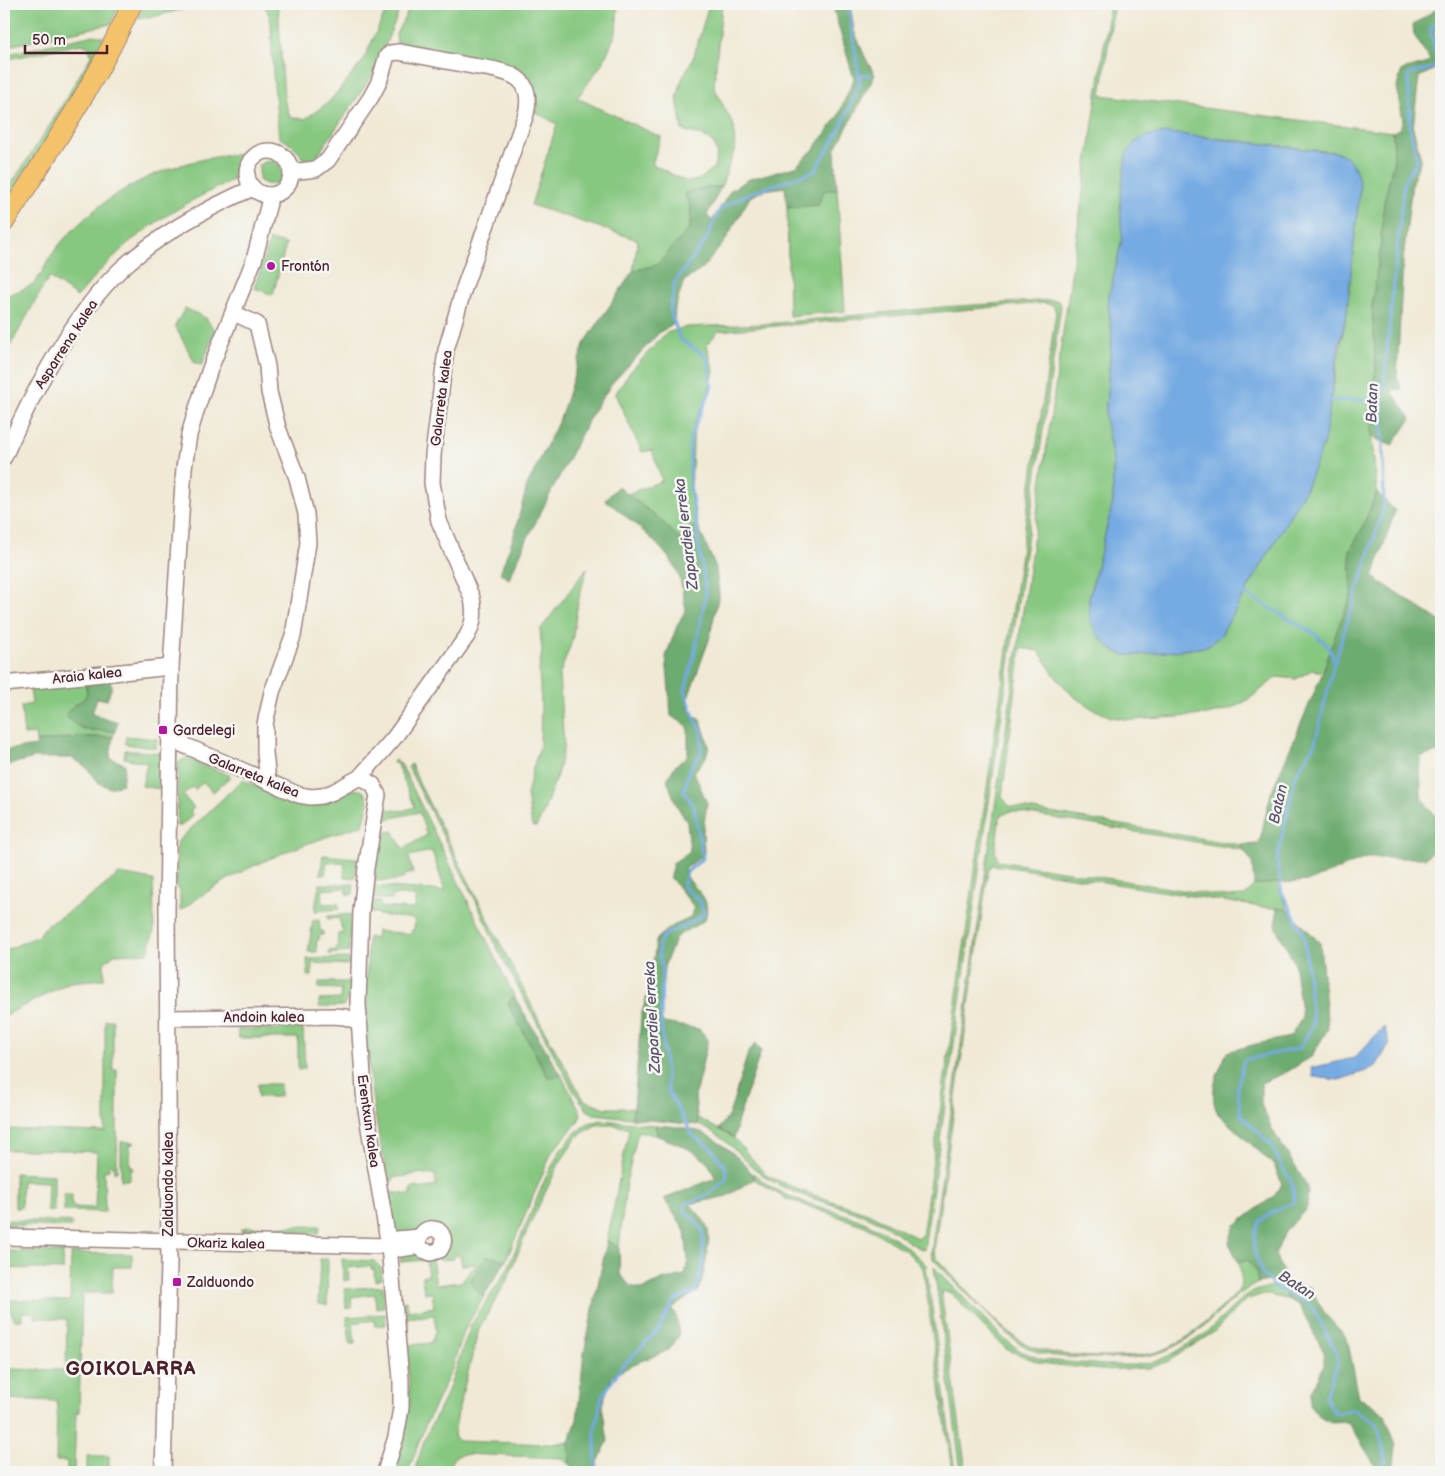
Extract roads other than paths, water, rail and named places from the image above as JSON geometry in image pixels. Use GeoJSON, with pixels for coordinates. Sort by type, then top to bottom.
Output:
{"type":"FeatureCollection","features":[{"type":"Feature","properties":{"kind":"main road"},"geometry":{"type":"LineString","coordinates":[[4,222],[79,106],[114,42],[132,4]]}},
{"type":"Feature","properties":{"kind":"street","name":"Galarreta kalea"},"geometry":{"type":"LineString","coordinates":[[170,739],[300,795],[311,797],[333,792],[360,777],[394,738],[473,625],[474,609],[472,598],[439,521],[432,483],[433,455],[446,350],[464,288],[529,103],[524,85],[517,78],[491,70],[399,52],[391,53],[387,56],[379,82],[371,97],[328,160],[316,169],[291,172]]}},
{"type":"Feature","properties":{"kind":"street"},"geometry":{"type":"LineString","coordinates":[[265,151],[274,151],[283,156],[291,172],[289,181],[284,188],[277,193],[268,195],[260,193],[253,188],[247,176],[247,168],[256,155],[265,151]]}},
{"type":"Feature","properties":{"kind":"street","name":"Asparrena kalea"},"geometry":{"type":"LineString","coordinates":[[4,456],[31,398],[64,342],[88,308],[120,270],[175,228],[216,205],[253,188]]}},
{"type":"Feature","properties":{"kind":"street","name":"Zalduondo kalea"},"geometry":{"type":"LineString","coordinates":[[163,1472],[168,1242],[168,896],[171,667],[184,468],[189,435],[210,369],[254,260],[269,203],[268,195]]}},
{"type":"Feature","properties":{"kind":"street"},"geometry":{"type":"LineString","coordinates":[[234,313],[258,324],[267,366],[269,392],[278,428],[297,478],[306,514],[308,543],[293,636],[272,692],[266,724],[265,753],[268,781]]}},
{"type":"Feature","properties":{"kind":"street","name":"Araia kalea"},"geometry":{"type":"LineString","coordinates":[[4,684],[171,667]]}},
{"type":"Feature","properties":{"kind":"street","name":"Erentxun kalea"},"geometry":{"type":"LineString","coordinates":[[360,777],[373,785],[378,796],[361,912],[359,1022],[365,1104],[389,1246],[401,1379],[401,1408],[396,1438],[386,1472]]}},
{"type":"Feature","properties":{"kind":"street","name":"Andoin kalea"},"geometry":{"type":"LineString","coordinates":[[168,1018],[334,1016],[346,1017],[359,1022]]}},
{"type":"Feature","properties":{"kind":"street","name":"Okariz kalea"},"geometry":{"type":"LineString","coordinates":[[4,1237],[389,1246]]}},
{"type":"Feature","properties":{"kind":"water"},"geometry":{"type":"Polygon","coordinates":[[[1169,133],[1340,153],[1349,159],[1354,167],[1360,187],[1347,311],[1337,356],[1324,443],[1306,488],[1221,635],[1209,645],[1199,648],[1123,655],[1110,648],[1098,635],[1090,621],[1089,599],[1113,502],[1113,460],[1105,417],[1112,334],[1108,301],[1122,239],[1120,202],[1126,154],[1135,142],[1150,135],[1169,133]]]}},
{"type":"Feature","properties":{"kind":"water"},"geometry":{"type":"Polygon","coordinates":[[[1384,1027],[1390,1043],[1375,1068],[1339,1080],[1313,1077],[1311,1068],[1354,1058],[1384,1027]]]}},
{"type":"Feature","properties":{"kind":"waterway","name":"Zapardiel erreka"},"geometry":{"type":"LineString","coordinates":[[596,1472],[595,1429],[602,1397],[620,1369],[658,1330],[675,1300],[695,1292],[703,1265],[703,1231],[693,1218],[684,1211],[685,1204],[703,1197],[714,1190],[727,1177],[725,1167],[712,1149],[693,1136],[668,1091],[661,1024],[662,968],[659,945],[664,935],[694,921],[704,914],[700,901],[683,887],[687,872],[703,858],[694,807],[684,792],[689,770],[701,753],[702,731],[694,717],[685,690],[694,656],[706,594],[690,484],[690,438],[712,387],[707,357],[680,339],[670,310],[675,282],[706,240],[720,209],[748,194],[815,171],[840,129],[860,83],[848,4]]}},
{"type":"Feature","properties":{"kind":"waterway","name":"Batan"},"geometry":{"type":"LineString","coordinates":[[1385,1472],[1385,1456],[1377,1424],[1354,1409],[1335,1414],[1325,1396],[1338,1363],[1337,1353],[1313,1309],[1303,1300],[1276,1288],[1262,1274],[1254,1250],[1255,1234],[1260,1221],[1271,1213],[1293,1203],[1294,1194],[1291,1180],[1271,1145],[1241,1115],[1237,1088],[1244,1060],[1300,1048],[1313,1025],[1304,935],[1282,893],[1277,860],[1296,775],[1315,743],[1334,664],[1384,507],[1382,399],[1404,182],[1417,160],[1410,127],[1408,75],[1438,66],[1430,29],[1441,19]]}},
{"type":"Feature","properties":{"kind":"waterway"},"geometry":{"type":"LineString","coordinates":[[859,74],[870,75]]}},
{"type":"Feature","properties":{"kind":"waterway"},"geometry":{"type":"LineString","coordinates":[[1327,401],[1382,399]]}},
{"type":"Feature","properties":{"kind":"waterway"},"geometry":{"type":"LineString","coordinates":[[1244,593],[1315,634],[1327,645],[1334,662]]}},
{"type":"Feature","properties":{"kind":"place","name":"Frontón"},"geometry":{"type":"Point","coordinates":[271,266]}},
{"type":"Feature","properties":{"kind":"place","name":"Gardelegi"},"geometry":{"type":"Point","coordinates":[163,730]}},
{"type":"Feature","properties":{"kind":"place","name":"Zalduondo"},"geometry":{"type":"Point","coordinates":[177,1282]}},
{"type":"Feature","properties":{"kind":"district","name":"GOIKOLARRA"},"geometry":{"type":"Point","coordinates":[131,1368]}}]}
